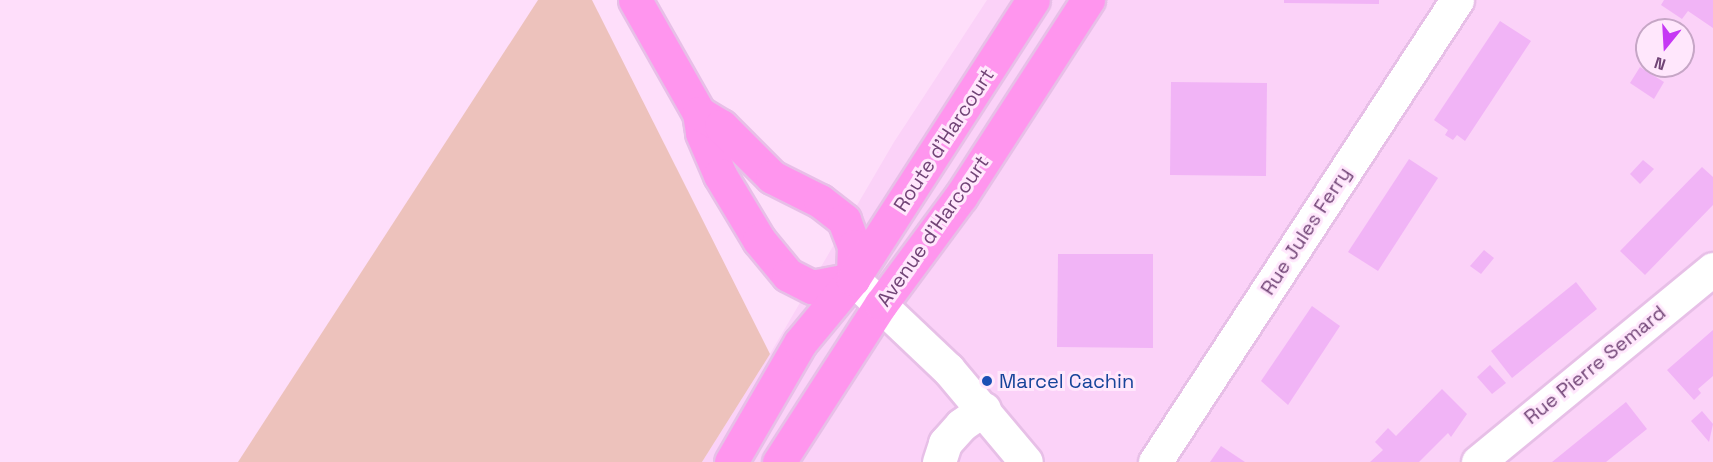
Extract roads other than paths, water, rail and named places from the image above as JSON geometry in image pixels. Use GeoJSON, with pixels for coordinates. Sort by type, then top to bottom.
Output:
{"type":"FeatureCollection","features":[{"type":"Feature","properties":{"kind":"main road"},"geometry":{"type":"LineString","coordinates":[[635,0],[699,112],[702,133],[720,175],[759,240],[788,274],[812,287],[853,279],[854,246],[844,220],[820,201],[772,177],[721,126],[699,112]]}},
{"type":"Feature","properties":{"kind":"main road","name":"Route d'Harcourt"},"geometry":{"type":"LineString","coordinates":[[853,279],[1033,0]]}},
{"type":"Feature","properties":{"kind":"main road","name":"Avenue d'Harcourt"},"geometry":{"type":"LineString","coordinates":[[779,462],[881,304],[961,196],[1088,0]]}},
{"type":"Feature","properties":{"kind":"main road","name":"Avenue d'Harcourt"},"geometry":{"type":"LineString","coordinates":[[730,462],[800,343],[853,279]]}},
{"type":"Feature","properties":{"kind":"street","name":"Rue Jules Ferry"},"geometry":{"type":"LineString","coordinates":[[1155,462],[1456,0]]}},
{"type":"Feature","properties":{"kind":"street","name":"Rue Pierre Semard"},"geometry":{"type":"LineString","coordinates":[[1478,462],[1713,269]]}},
{"type":"Feature","properties":{"kind":"street"},"geometry":{"type":"LineString","coordinates":[[853,279],[881,304],[984,409],[1026,462]]}},
{"type":"Feature","properties":{"kind":"street"},"geometry":{"type":"LineString","coordinates":[[939,462],[945,443],[961,425],[984,409]]}},
{"type":"Feature","properties":{"kind":"place","name":"Marcel Cachin"},"geometry":{"type":"Point","coordinates":[987,381]}}]}
